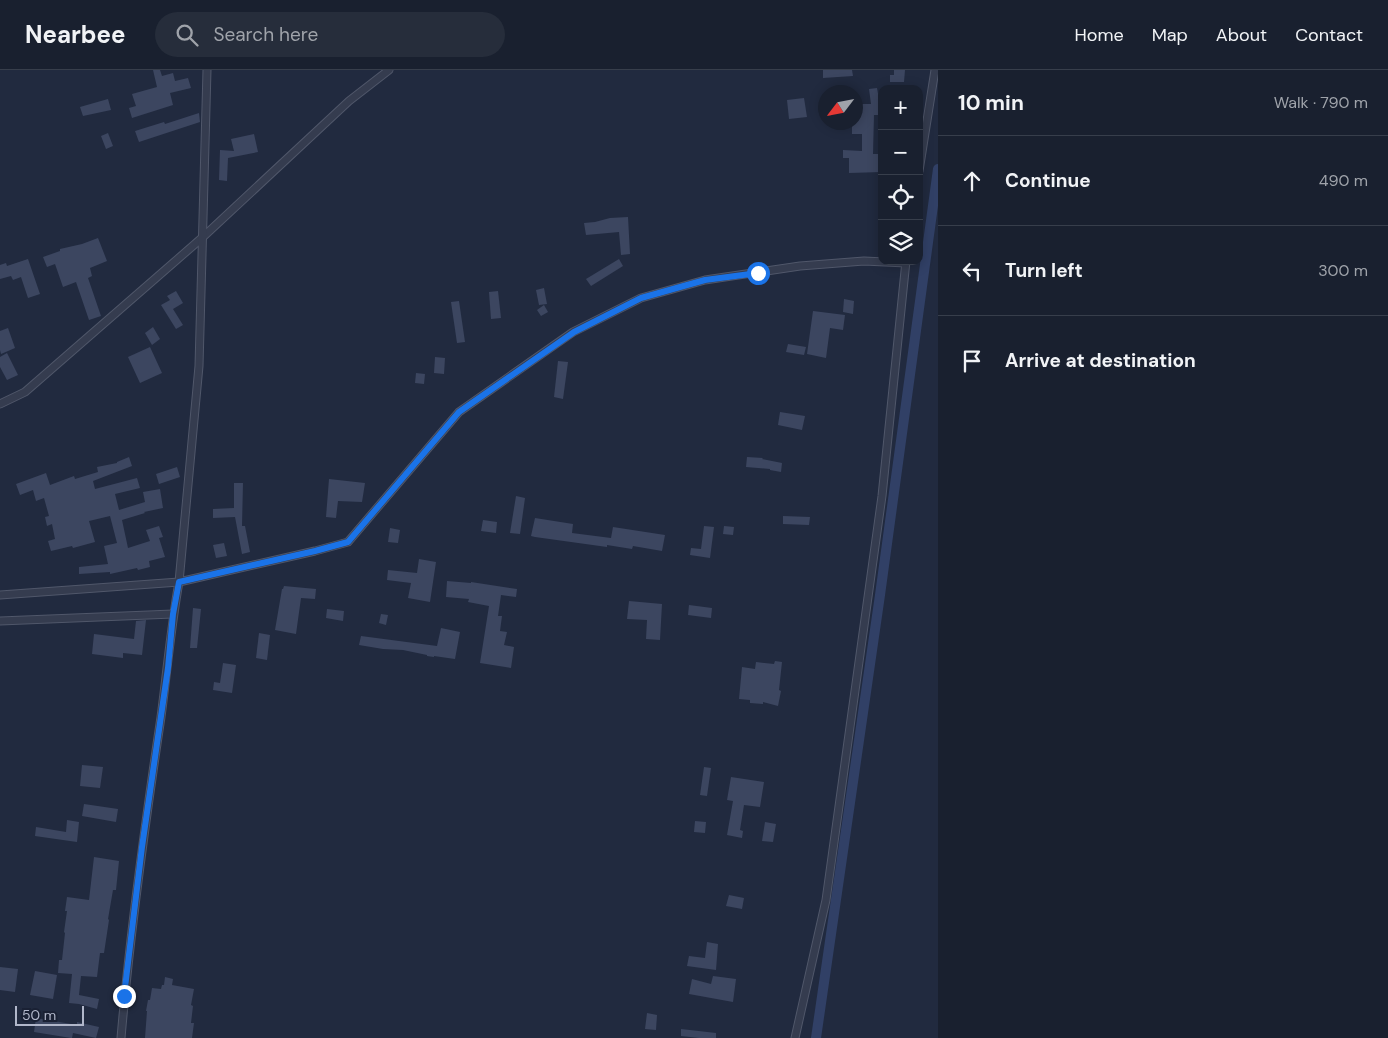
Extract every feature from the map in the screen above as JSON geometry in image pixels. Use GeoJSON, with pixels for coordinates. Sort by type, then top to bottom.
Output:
{"type":"FeatureCollection","features":[{"type":"Feature","properties":{"kind":"street"},"geometry":{"type":"LineString","coordinates":[[121,1038],[140,857],[179,582],[199,366],[207,70]]}},
{"type":"Feature","properties":{"kind":"street"},"geometry":{"type":"LineString","coordinates":[[0,404],[25,392],[203,237],[349,101],[389,70]]}},
{"type":"Feature","properties":{"kind":"street"},"geometry":{"type":"LineString","coordinates":[[923,146],[935,70]]}},
{"type":"Feature","properties":{"kind":"street"},"geometry":{"type":"LineString","coordinates":[[0,595],[179,582],[348,542],[459,412],[574,332],[641,298],[705,280],[800,266],[878,261]]}},
{"type":"Feature","properties":{"kind":"street"},"geometry":{"type":"LineString","coordinates":[[795,1038],[826,900],[882,496],[906,265]]}},
{"type":"Feature","properties":{"kind":"street"},"geometry":{"type":"LineString","coordinates":[[0,620],[173,614]]}},
{"type":"Feature","properties":{"kind":"building"},"geometry":{"type":"Polygon","coordinates":[[[153,70],[160,70],[162,76],[173,73],[175,81],[188,78],[191,88],[170,93],[173,105],[132,118],[129,108],[136,106],[132,94],[157,87],[153,70]]]}},
{"type":"Feature","properties":{"kind":"building"},"geometry":{"type":"Polygon","coordinates":[[[823,70],[852,70],[853,76],[823,78],[823,70]]]}},
{"type":"Feature","properties":{"kind":"building"},"geometry":{"type":"Polygon","coordinates":[[[894,70],[905,70],[904,82],[890,82],[890,75],[894,75],[894,70]]]}},
{"type":"Feature","properties":{"kind":"building"},"geometry":{"type":"Polygon","coordinates":[[[877,88],[878,94],[878,115],[874,115],[873,154],[878,154],[878,172],[849,173],[849,158],[843,158],[843,150],[862,151],[862,134],[852,134],[852,130],[863,130],[863,104],[871,104],[869,89],[877,88]]]}},
{"type":"Feature","properties":{"kind":"building"},"geometry":{"type":"Polygon","coordinates":[[[804,98],[807,117],[789,119],[787,100],[804,98]]]}},
{"type":"Feature","properties":{"kind":"building"},"geometry":{"type":"Polygon","coordinates":[[[108,99],[111,110],[83,116],[80,107],[108,99]]]}},
{"type":"Feature","properties":{"kind":"building"},"geometry":{"type":"Polygon","coordinates":[[[199,113],[200,122],[139,142],[135,131],[199,113]]]}},
{"type":"Feature","properties":{"kind":"building"},"geometry":{"type":"Polygon","coordinates":[[[108,133],[113,146],[106,149],[101,136],[108,133]]]}},
{"type":"Feature","properties":{"kind":"building"},"geometry":{"type":"Polygon","coordinates":[[[254,134],[258,152],[228,158],[227,181],[219,180],[220,150],[234,151],[231,139],[254,134]]]}},
{"type":"Feature","properties":{"kind":"building"},"geometry":{"type":"Polygon","coordinates":[[[628,217],[630,254],[621,255],[619,232],[586,235],[584,223],[628,217]]]}},
{"type":"Feature","properties":{"kind":"building"},"geometry":{"type":"Polygon","coordinates":[[[98,238],[107,261],[90,268],[92,276],[88,278],[101,316],[89,320],[76,282],[63,287],[55,264],[47,267],[43,257],[60,251],[60,249],[98,238]]]}},
{"type":"Feature","properties":{"kind":"building"},"geometry":{"type":"Polygon","coordinates":[[[28,259],[40,294],[28,298],[21,277],[13,280],[11,276],[0,279],[0,265],[6,263],[7,266],[28,259]]]}},
{"type":"Feature","properties":{"kind":"building"},"geometry":{"type":"Polygon","coordinates":[[[619,259],[623,266],[591,286],[586,279],[619,259]]]}},
{"type":"Feature","properties":{"kind":"building"},"geometry":{"type":"Polygon","coordinates":[[[544,288],[547,304],[539,305],[536,290],[544,288]]]}},
{"type":"Feature","properties":{"kind":"building"},"geometry":{"type":"Polygon","coordinates":[[[176,291],[183,303],[173,309],[183,325],[176,329],[161,305],[170,300],[167,296],[176,291]]]}},
{"type":"Feature","properties":{"kind":"building"},"geometry":{"type":"Polygon","coordinates":[[[498,291],[501,318],[491,319],[489,292],[498,291]]]}},
{"type":"Feature","properties":{"kind":"building"},"geometry":{"type":"Polygon","coordinates":[[[844,299],[854,301],[853,314],[843,312],[844,299]]]}},
{"type":"Feature","properties":{"kind":"building"},"geometry":{"type":"Polygon","coordinates":[[[459,301],[465,342],[457,343],[451,302],[459,301]]]}},
{"type":"Feature","properties":{"kind":"building"},"geometry":{"type":"Polygon","coordinates":[[[544,305],[548,312],[541,316],[537,310],[544,305]]]}},
{"type":"Feature","properties":{"kind":"building"},"geometry":{"type":"Polygon","coordinates":[[[813,311],[845,315],[843,330],[830,328],[826,358],[807,354],[813,311]]]}},
{"type":"Feature","properties":{"kind":"building"},"geometry":{"type":"Polygon","coordinates":[[[153,327],[160,339],[152,345],[145,333],[153,327]]]}},
{"type":"Feature","properties":{"kind":"building"},"geometry":{"type":"Polygon","coordinates":[[[8,328],[15,348],[1,354],[0,331],[8,328]]]}},
{"type":"Feature","properties":{"kind":"building"},"geometry":{"type":"Polygon","coordinates":[[[788,344],[806,347],[804,355],[786,352],[788,344]]]}},
{"type":"Feature","properties":{"kind":"building"},"geometry":{"type":"Polygon","coordinates":[[[150,347],[162,373],[140,383],[128,357],[150,347]]]}},
{"type":"Feature","properties":{"kind":"building"},"geometry":{"type":"Polygon","coordinates":[[[7,353],[18,375],[7,380],[0,367],[0,357],[7,353]]]}},
{"type":"Feature","properties":{"kind":"building"},"geometry":{"type":"Polygon","coordinates":[[[435,357],[445,358],[444,374],[434,373],[435,357]]]}},
{"type":"Feature","properties":{"kind":"building"},"geometry":{"type":"Polygon","coordinates":[[[558,361],[568,362],[563,399],[554,397],[558,361]]]}},
{"type":"Feature","properties":{"kind":"building"},"geometry":{"type":"Polygon","coordinates":[[[416,373],[425,374],[424,384],[415,383],[416,373]]]}},
{"type":"Feature","properties":{"kind":"building"},"geometry":{"type":"Polygon","coordinates":[[[780,412],[805,416],[802,430],[778,425],[780,412]]]}},
{"type":"Feature","properties":{"kind":"building"},"geometry":{"type":"Polygon","coordinates":[[[129,457],[132,466],[93,481],[95,489],[137,478],[140,488],[115,494],[119,510],[145,502],[143,492],[160,489],[163,508],[122,520],[128,548],[150,541],[146,530],[159,526],[163,537],[159,538],[165,557],[149,561],[150,567],[138,570],[137,568],[110,574],[110,572],[79,574],[79,567],[108,564],[104,546],[117,543],[110,516],[89,521],[95,542],[51,551],[48,541],[55,539],[52,524],[47,526],[45,517],[49,516],[44,498],[36,501],[33,490],[20,495],[16,484],[46,473],[50,485],[74,476],[75,479],[98,472],[97,467],[117,463],[129,457]]]}},
{"type":"Feature","properties":{"kind":"building"},"geometry":{"type":"Polygon","coordinates":[[[747,457],[763,458],[782,463],[781,472],[746,467],[747,457]]]}},
{"type":"Feature","properties":{"kind":"building"},"geometry":{"type":"Polygon","coordinates":[[[177,467],[180,477],[159,484],[156,474],[177,467]]]}},
{"type":"Feature","properties":{"kind":"building"},"geometry":{"type":"Polygon","coordinates":[[[329,479],[365,483],[362,502],[338,501],[336,518],[326,517],[329,479]]]}},
{"type":"Feature","properties":{"kind":"building"},"geometry":{"type":"Polygon","coordinates":[[[234,483],[243,483],[242,526],[245,526],[250,552],[242,554],[235,517],[213,518],[213,509],[234,508],[234,483]]]}},
{"type":"Feature","properties":{"kind":"building"},"geometry":{"type":"Polygon","coordinates":[[[516,496],[525,498],[520,534],[510,533],[516,496]]]}},
{"type":"Feature","properties":{"kind":"building"},"geometry":{"type":"Polygon","coordinates":[[[783,516],[810,517],[809,525],[783,524],[783,516]]]}},
{"type":"Feature","properties":{"kind":"building"},"geometry":{"type":"Polygon","coordinates":[[[535,518],[573,524],[572,533],[611,538],[613,527],[665,535],[662,551],[633,546],[632,549],[607,545],[607,547],[531,536],[535,518]]]}},
{"type":"Feature","properties":{"kind":"building"},"geometry":{"type":"Polygon","coordinates":[[[483,520],[497,522],[496,533],[481,531],[483,520]]]}},
{"type":"Feature","properties":{"kind":"building"},"geometry":{"type":"Polygon","coordinates":[[[704,526],[714,527],[710,558],[690,555],[691,548],[701,549],[704,526]]]}},
{"type":"Feature","properties":{"kind":"building"},"geometry":{"type":"Polygon","coordinates":[[[724,526],[734,527],[733,535],[723,534],[724,526]]]}},
{"type":"Feature","properties":{"kind":"building"},"geometry":{"type":"Polygon","coordinates":[[[390,528],[400,530],[398,543],[388,542],[390,528]]]}},
{"type":"Feature","properties":{"kind":"building"},"geometry":{"type":"Polygon","coordinates":[[[224,543],[227,556],[216,558],[213,545],[224,543]]]}},
{"type":"Feature","properties":{"kind":"building"},"geometry":{"type":"Polygon","coordinates":[[[419,559],[436,562],[430,602],[408,598],[411,583],[387,580],[388,570],[417,573],[419,559]]]}},
{"type":"Feature","properties":{"kind":"building"},"geometry":{"type":"Polygon","coordinates":[[[447,581],[471,582],[517,589],[516,597],[501,595],[498,616],[502,616],[500,631],[507,632],[504,645],[514,647],[511,668],[480,663],[489,606],[468,602],[469,599],[446,597],[447,581]]]}},
{"type":"Feature","properties":{"kind":"building"},"geometry":{"type":"Polygon","coordinates":[[[284,586],[316,589],[315,599],[301,598],[296,634],[275,630],[284,586]]]}},
{"type":"Feature","properties":{"kind":"building"},"geometry":{"type":"Polygon","coordinates":[[[629,601],[662,604],[660,640],[646,639],[647,620],[627,619],[629,601]]]}},
{"type":"Feature","properties":{"kind":"building"},"geometry":{"type":"Polygon","coordinates":[[[689,605],[712,608],[711,618],[688,615],[689,605]]]}},
{"type":"Feature","properties":{"kind":"building"},"geometry":{"type":"Polygon","coordinates":[[[193,608],[201,609],[197,648],[190,648],[193,608]]]}},
{"type":"Feature","properties":{"kind":"building"},"geometry":{"type":"Polygon","coordinates":[[[327,609],[344,611],[343,621],[326,618],[327,609]]]}},
{"type":"Feature","properties":{"kind":"building"},"geometry":{"type":"Polygon","coordinates":[[[381,614],[388,615],[386,625],[379,623],[381,614]]]}},
{"type":"Feature","properties":{"kind":"building"},"geometry":{"type":"Polygon","coordinates":[[[146,620],[142,655],[123,653],[123,658],[92,654],[94,634],[134,639],[136,621],[146,620]]]}},
{"type":"Feature","properties":{"kind":"building"},"geometry":{"type":"Polygon","coordinates":[[[441,628],[460,632],[455,659],[359,645],[361,636],[437,646],[441,628]]]}},
{"type":"Feature","properties":{"kind":"building"},"geometry":{"type":"Polygon","coordinates":[[[259,633],[270,635],[267,660],[256,658],[259,633]]]}},
{"type":"Feature","properties":{"kind":"building"},"geometry":{"type":"Polygon","coordinates":[[[775,661],[782,662],[779,690],[781,691],[778,706],[763,702],[763,704],[750,703],[750,700],[739,699],[742,667],[755,669],[756,662],[774,664],[775,661]]]}},
{"type":"Feature","properties":{"kind":"building"},"geometry":{"type":"Polygon","coordinates":[[[223,663],[236,665],[232,693],[213,690],[214,682],[220,683],[223,663]]]}},
{"type":"Feature","properties":{"kind":"building"},"geometry":{"type":"Polygon","coordinates":[[[82,765],[103,767],[100,788],[80,786],[82,765]]]}},
{"type":"Feature","properties":{"kind":"building"},"geometry":{"type":"Polygon","coordinates":[[[704,767],[711,768],[707,796],[700,795],[704,767]]]}},
{"type":"Feature","properties":{"kind":"building"},"geometry":{"type":"Polygon","coordinates":[[[731,777],[764,782],[760,807],[744,805],[740,830],[743,831],[742,838],[727,835],[733,801],[727,800],[731,777]]]}},
{"type":"Feature","properties":{"kind":"building"},"geometry":{"type":"Polygon","coordinates":[[[84,804],[118,809],[116,822],[82,816],[84,804]]]}},
{"type":"Feature","properties":{"kind":"building"},"geometry":{"type":"Polygon","coordinates":[[[67,820],[79,822],[77,842],[35,836],[36,827],[66,832],[67,820]]]}},
{"type":"Feature","properties":{"kind":"building"},"geometry":{"type":"Polygon","coordinates":[[[695,821],[706,822],[705,833],[694,832],[695,821]]]}},
{"type":"Feature","properties":{"kind":"building"},"geometry":{"type":"Polygon","coordinates":[[[765,822],[776,824],[773,842],[762,841],[765,822]]]}},
{"type":"Feature","properties":{"kind":"building"},"geometry":{"type":"Polygon","coordinates":[[[94,857],[119,861],[116,890],[113,890],[104,953],[100,953],[97,977],[81,976],[79,995],[99,999],[97,1009],[69,1003],[72,974],[58,973],[59,960],[62,960],[67,897],[89,900],[94,857]]]}},
{"type":"Feature","properties":{"kind":"building"},"geometry":{"type":"Polygon","coordinates":[[[729,895],[744,898],[742,909],[726,906],[729,895]]]}},
{"type":"Feature","properties":{"kind":"building"},"geometry":{"type":"Polygon","coordinates":[[[707,942],[718,944],[716,970],[687,966],[689,956],[705,958],[707,942]]]}},
{"type":"Feature","properties":{"kind":"building"},"geometry":{"type":"Polygon","coordinates":[[[0,967],[18,969],[15,992],[0,990],[0,967]]]}},
{"type":"Feature","properties":{"kind":"building"},"geometry":{"type":"Polygon","coordinates":[[[35,971],[57,975],[53,999],[30,995],[35,971]]]}},
{"type":"Feature","properties":{"kind":"building"},"geometry":{"type":"Polygon","coordinates":[[[713,976],[736,979],[733,1002],[689,994],[692,979],[711,984],[713,976]]]}},
{"type":"Feature","properties":{"kind":"building"},"geometry":{"type":"Polygon","coordinates":[[[165,977],[173,979],[172,985],[194,989],[191,1005],[193,1006],[191,1023],[194,1023],[192,1038],[145,1038],[148,1000],[150,1000],[152,988],[161,989],[162,985],[164,985],[165,977]]]}},
{"type":"Feature","properties":{"kind":"building"},"geometry":{"type":"Polygon","coordinates":[[[647,1013],[657,1015],[656,1030],[645,1029],[647,1013]]]}},
{"type":"Feature","properties":{"kind":"building"},"geometry":{"type":"Polygon","coordinates":[[[36,1018],[77,1025],[77,1022],[99,1027],[96,1038],[73,1033],[71,1038],[34,1032],[36,1018]]]}},
{"type":"Feature","properties":{"kind":"building"},"geometry":{"type":"Polygon","coordinates":[[[681,1029],[716,1033],[716,1038],[681,1036],[681,1029]]]}},
{"type":"Feature","properties":{"kind":"waterway"},"geometry":{"type":"LineString","coordinates":[[816,1038],[880,595],[938,169]]}},
{"type":"Feature","properties":{"kind":"route"},"geometry":{"type":"LineString","coordinates":[[124,996],[142,847],[168,668],[173,614],[179,582],[348,542],[459,412],[574,332],[641,298],[705,280],[758,273]]}}]}
